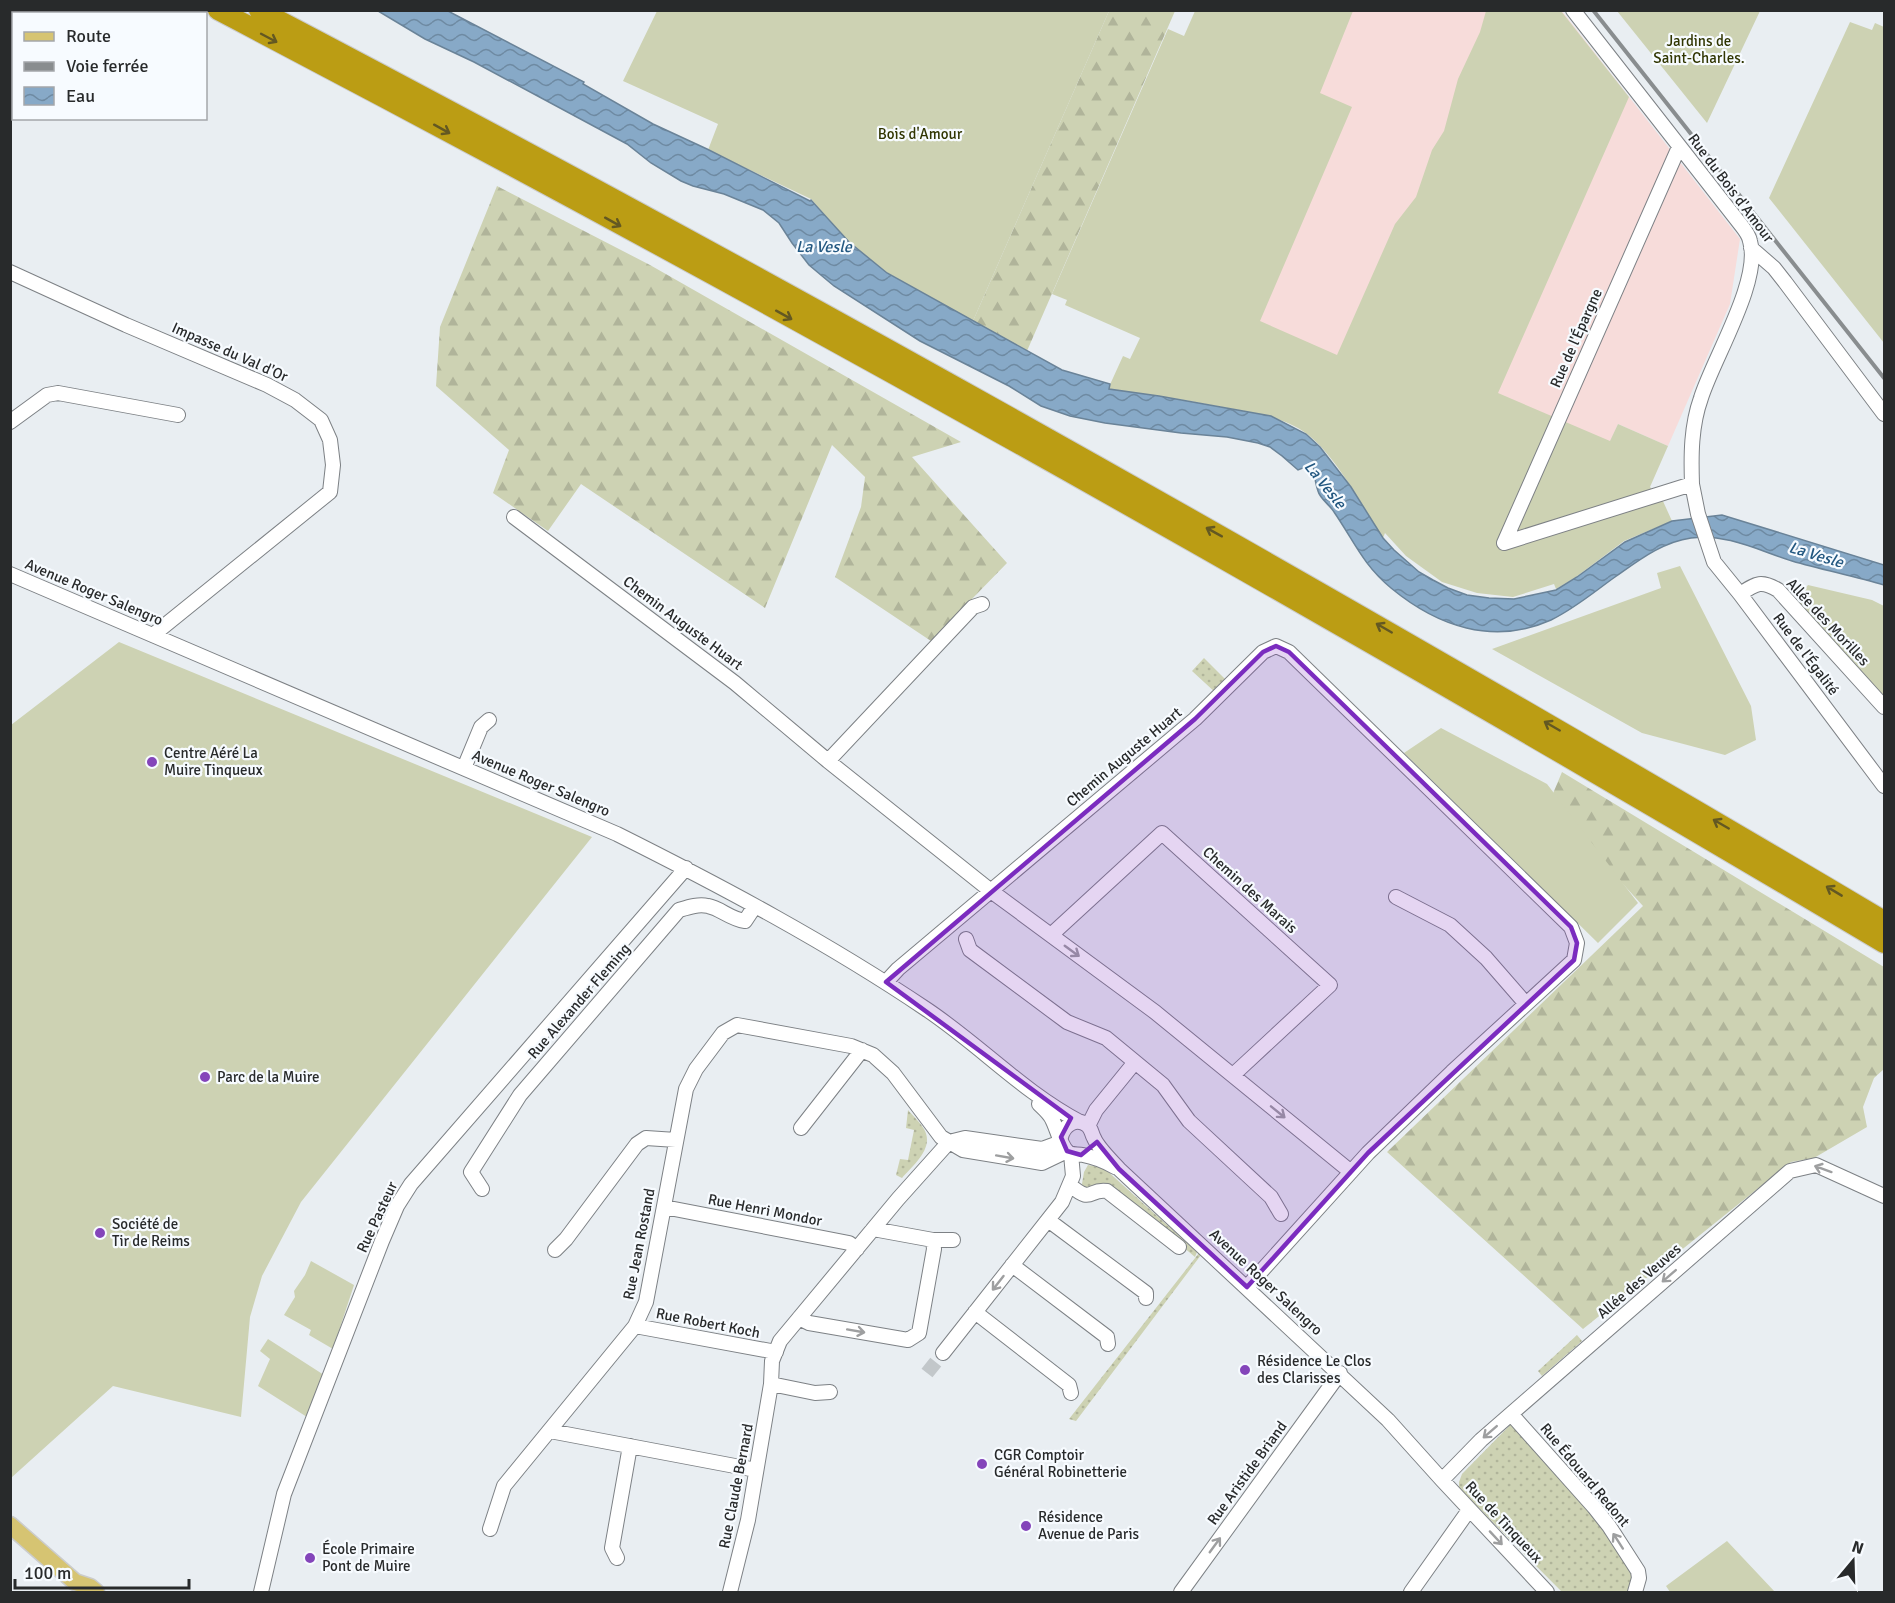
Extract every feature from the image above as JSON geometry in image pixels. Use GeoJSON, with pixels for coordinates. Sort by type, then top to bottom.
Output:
{"type":"FeatureCollection","features":[{"type":"Feature","properties":{"kind":"highway"},"geometry":{"type":"LineString","coordinates":[[218,10],[404,108],[945,402],[1361,637],[1884,943]]}},
{"type":"Feature","properties":{"kind":"highway"},"geometry":{"type":"LineString","coordinates":[[259,10],[420,95],[964,392],[1366,618],[1884,921]]}},
{"type":"Feature","properties":{"kind":"main road"},"geometry":{"type":"LineString","coordinates":[[10,1525],[77,1587],[90,1587],[96,1593]]}},
{"type":"Feature","properties":{"kind":"street","name":"Rue du Bois d'Amour"},"geometry":{"type":"LineString","coordinates":[[1573,10],[1748,234],[1751,248],[1774,268],[1884,414]]}},
{"type":"Feature","properties":{"kind":"street","name":"Rue de l'Épargne"},"geometry":{"type":"LineString","coordinates":[[1679,147],[1504,543],[1692,484]]}},
{"type":"Feature","properties":{"kind":"street"},"geometry":{"type":"LineString","coordinates":[[1692,484],[1692,441],[1700,399],[1744,292],[1750,269],[1751,248]]}},
{"type":"Feature","properties":{"kind":"street","name":"Impasse du Val d'Or"},"geometry":{"type":"LineString","coordinates":[[10,272],[126,325],[267,385],[295,400],[321,420],[330,440],[333,465],[330,492],[153,635]]}},
{"type":"Feature","properties":{"kind":"street"},"geometry":{"type":"LineString","coordinates":[[10,422],[47,395],[58,393],[178,415]]}},
{"type":"Feature","properties":{"kind":"street","name":"Rue de l'Égalité"},"geometry":{"type":"LineString","coordinates":[[1692,484],[1698,514],[1714,562],[1884,786]]}},
{"type":"Feature","properties":{"kind":"street","name":"Chemin Auguste Huart"},"geometry":{"type":"LineString","coordinates":[[514,517],[735,683],[828,761],[992,891]]}},
{"type":"Feature","properties":{"kind":"street","name":"Avenue Roger Salengro"},"geometry":{"type":"LineString","coordinates":[[10,574],[617,834],[686,868],[886,982],[979,1048],[1024,1087],[1087,1129],[1119,1169],[1340,1373],[1388,1420],[1439,1477]]}},
{"type":"Feature","properties":{"kind":"street","name":"Allée des Morilles"},"geometry":{"type":"LineString","coordinates":[[1740,594],[1755,584],[1766,583],[1778,590],[1884,707]]}},
{"type":"Feature","properties":{"kind":"street"},"geometry":{"type":"LineString","coordinates":[[828,761],[974,607],[982,604]]}},
{"type":"Feature","properties":{"kind":"street","name":"Chemin Auguste Huart"},"geometry":{"type":"LineString","coordinates":[[886,982],[898,969],[1195,719],[1263,652],[1276,646],[1289,652],[1571,927],[1577,943],[1574,960],[1526,1004]]}},
{"type":"Feature","properties":{"kind":"street"},"geometry":{"type":"LineString","coordinates":[[464,768],[481,727],[489,720]]}},
{"type":"Feature","properties":{"kind":"street","name":"Chemin des Marais"},"geometry":{"type":"LineString","coordinates":[[1051,935],[1162,832],[1330,985],[1233,1075]]}},
{"type":"Feature","properties":{"kind":"street","name":"Rue Pasteur"},"geometry":{"type":"LineString","coordinates":[[261,1593],[284,1494],[397,1206],[411,1184],[686,868]]}},
{"type":"Feature","properties":{"kind":"street"},"geometry":{"type":"LineString","coordinates":[[992,891],[1155,1012],[1351,1172]]}},
{"type":"Feature","properties":{"kind":"street"},"geometry":{"type":"LineString","coordinates":[[1247,1287],[1368,1153],[1526,1004],[1486,958],[1450,925],[1396,897]]}},
{"type":"Feature","properties":{"kind":"street","name":"Rue Alexander Fleming"},"geometry":{"type":"LineString","coordinates":[[482,1189],[471,1172],[520,1095],[679,910],[694,906],[710,906],[735,919],[745,921],[755,906]]}},
{"type":"Feature","properties":{"kind":"street"},"geometry":{"type":"LineString","coordinates":[[966,939],[970,950],[1067,1022],[1106,1038],[1163,1085],[1189,1121],[1271,1197],[1281,1214]]}},
{"type":"Feature","properties":{"kind":"street","name":"Rue Jean Rostand"},"geometry":{"type":"LineString","coordinates":[[490,1529],[504,1486],[635,1326],[646,1302],[686,1089],[696,1069],[723,1033],[737,1025],[851,1046],[873,1055],[892,1073],[941,1137],[949,1142]]}},
{"type":"Feature","properties":{"kind":"street"},"geometry":{"type":"LineString","coordinates":[[801,1128],[862,1050]]}},
{"type":"Feature","properties":{"kind":"street"},"geometry":{"type":"LineString","coordinates":[[949,1142],[965,1138],[1042,1149],[1090,1148],[1087,1129],[1096,1110],[1135,1062]]}},
{"type":"Feature","properties":{"kind":"street","name":"Avenue Roger Salengro"},"geometry":{"type":"LineString","coordinates":[[1024,1087],[1051,1117],[1068,1148],[1102,1160],[1119,1169]]}},
{"type":"Feature","properties":{"kind":"street"},"geometry":{"type":"LineString","coordinates":[[943,1353],[1062,1202],[1073,1176],[1065,1127],[1075,1122],[1087,1129]]}},
{"type":"Feature","properties":{"kind":"street"},"geometry":{"type":"LineString","coordinates":[[555,1250],[566,1239],[636,1144],[646,1138],[676,1140]]}},
{"type":"Feature","properties":{"kind":"street","name":"Rue Claude Bernard"},"geometry":{"type":"LineString","coordinates":[[730,1593],[748,1520],[771,1384],[772,1361],[780,1341],[949,1142]]}},
{"type":"Feature","properties":{"kind":"street","name":"Allée des Veuves"},"geometry":{"type":"LineString","coordinates":[[1439,1477],[1790,1171],[1816,1165],[1882,1194]]}},
{"type":"Feature","properties":{"kind":"street"},"geometry":{"type":"LineString","coordinates":[[1070,1185],[1080,1194],[1087,1196],[1102,1190],[1107,1191],[1179,1247]]}},
{"type":"Feature","properties":{"kind":"street","name":"Rue Henri Mondor"},"geometry":{"type":"LineString","coordinates":[[664,1207],[849,1242],[857,1249]]}},
{"type":"Feature","properties":{"kind":"street"},"geometry":{"type":"LineString","coordinates":[[1048,1220],[1146,1293],[1146,1298]]}},
{"type":"Feature","properties":{"kind":"street"},"geometry":{"type":"LineString","coordinates":[[873,1229],[933,1240],[953,1240]]}},
{"type":"Feature","properties":{"kind":"street"},"geometry":{"type":"LineString","coordinates":[[799,1318],[809,1323],[908,1340],[919,1333],[934,1249],[933,1240]]}},
{"type":"Feature","properties":{"kind":"street"},"geometry":{"type":"LineString","coordinates":[[1012,1265],[1107,1337],[1108,1344]]}},
{"type":"Feature","properties":{"kind":"street"},"geometry":{"type":"LineString","coordinates":[[975,1312],[1069,1385],[1071,1393]]}},
{"type":"Feature","properties":{"kind":"street","name":"Rue Robert Koch"},"geometry":{"type":"LineString","coordinates":[[635,1326],[776,1352]]}},
{"type":"Feature","properties":{"kind":"street","name":"Rue Aristide Briand"},"geometry":{"type":"LineString","coordinates":[[1181,1593],[1340,1373]]}},
{"type":"Feature","properties":{"kind":"street"},"geometry":{"type":"LineString","coordinates":[[771,1384],[815,1393],[830,1392]]}},
{"type":"Feature","properties":{"kind":"street","name":"Rue Édouard Redont"},"geometry":{"type":"LineString","coordinates":[[1511,1414],[1609,1526],[1638,1571],[1639,1578],[1635,1593]]}},
{"type":"Feature","properties":{"kind":"street"},"geometry":{"type":"LineString","coordinates":[[550,1431],[756,1470]]}},
{"type":"Feature","properties":{"kind":"street"},"geometry":{"type":"LineString","coordinates":[[617,1558],[612,1548],[630,1446]]}},
{"type":"Feature","properties":{"kind":"street","name":"Rue de Tinqueux"},"geometry":{"type":"LineString","coordinates":[[1439,1477],[1547,1593]]}},
{"type":"Feature","properties":{"kind":"street"},"geometry":{"type":"LineString","coordinates":[[1411,1593],[1469,1510]]}},
{"type":"Feature","properties":{"kind":"highlighted area"},"geometry":{"type":"Polygon","coordinates":[[[1276,646],[1289,652],[1571,927],[1577,943],[1574,960],[1368,1153],[1247,1287],[1119,1169],[1097,1142],[1081,1155],[1067,1151],[1061,1137],[1071,1118],[886,982],[1195,719],[1263,652],[1276,646]]]}},
{"type":"Feature","properties":{"kind":"shaded area"},"geometry":{"type":"Polygon","coordinates":[[[1281,11],[1562,11],[1740,239],[1730,304],[1668,446],[1618,424],[1610,442],[1565,423],[1333,372],[1256,321],[1258,69],[1281,11]]]}},
{"type":"Feature","properties":{"kind":"green space","name":"Bois d'Amour"},"geometry":{"type":"Polygon","coordinates":[[[657,11],[1109,11],[973,321],[886,272],[849,242],[811,199],[708,150],[718,124],[623,81],[657,11]]]}},
{"type":"Feature","properties":{"kind":"green space"},"geometry":{"type":"Polygon","coordinates":[[[1109,11],[1175,11],[1027,351],[973,321],[1109,11]]]}},
{"type":"Feature","properties":{"kind":"green space"},"geometry":{"type":"Polygon","coordinates":[[[1195,11],[1353,11],[1320,93],[1352,107],[1260,321],[1337,355],[1395,224],[1416,197],[1432,150],[1444,131],[1458,79],[1480,32],[1486,11],[1561,11],[1629,97],[1498,393],[1610,441],[1618,424],[1668,446],[1650,487],[1662,499],[1672,521],[1624,541],[1556,589],[1554,584],[1513,597],[1477,593],[1442,582],[1406,556],[1385,533],[1383,538],[1328,455],[1307,434],[1287,422],[1252,412],[1108,389],[1123,356],[1130,359],[1140,338],[1065,305],[1067,300],[1052,294],[1168,29],[1184,36],[1195,11]]]}},
{"type":"Feature","properties":{"kind":"green space","name":"Jardins de Saint-Charles."},"geometry":{"type":"Polygon","coordinates":[[[1617,11],[1760,11],[1707,123],[1617,11]]]}},
{"type":"Feature","properties":{"kind":"green space"},"geometry":{"type":"Polygon","coordinates":[[[1850,22],[1872,30],[1875,23],[1884,27],[1884,343],[1769,198],[1850,22]]]}},
{"type":"Feature","properties":{"kind":"green space"},"geometry":{"type":"Polygon","coordinates":[[[497,186],[650,265],[961,442],[912,457],[1007,563],[931,641],[835,577],[861,507],[865,477],[832,445],[765,608],[581,484],[548,531],[493,493],[509,450],[436,386],[440,327],[497,186]]]}},
{"type":"Feature","properties":{"kind":"green space"},"geometry":{"type":"Polygon","coordinates":[[[1680,566],[1751,706],[1756,740],[1725,755],[1642,733],[1492,649],[1661,588],[1657,573],[1680,566]]]}},
{"type":"Feature","properties":{"kind":"green space"},"geometry":{"type":"Polygon","coordinates":[[[1808,585],[1872,600],[1884,606],[1884,698],[1795,601],[1808,585]]]}},
{"type":"Feature","properties":{"kind":"green space","name":"Parc de la Muire"},"geometry":{"type":"Polygon","coordinates":[[[119,642],[592,837],[301,1202],[262,1276],[250,1317],[241,1417],[113,1386],[11,1478],[11,725],[119,642]]]}},
{"type":"Feature","properties":{"kind":"green space"},"geometry":{"type":"Polygon","coordinates":[[[1204,658],[1229,683],[1217,694],[1192,671],[1204,658]]]}},
{"type":"Feature","properties":{"kind":"green space"},"geometry":{"type":"Polygon","coordinates":[[[1441,728],[1547,784],[1638,903],[1598,943],[1404,753],[1441,728]]]}},
{"type":"Feature","properties":{"kind":"green space"},"geometry":{"type":"Polygon","coordinates":[[[1562,772],[1884,967],[1884,1069],[1874,1078],[1863,1107],[1867,1127],[1814,1158],[1791,1162],[1583,1329],[1387,1152],[1643,906],[1549,803],[1562,772]]]}},
{"type":"Feature","properties":{"kind":"green space"},"geometry":{"type":"Polygon","coordinates":[[[908,1110],[924,1129],[927,1143],[917,1162],[902,1178],[896,1175],[900,1159],[908,1160],[914,1130],[906,1128],[908,1110]]]}},
{"type":"Feature","properties":{"kind":"green space"},"geometry":{"type":"Polygon","coordinates":[[[1088,1165],[1104,1168],[1197,1252],[1195,1257],[1114,1189],[1081,1190],[1084,1172],[1088,1165]]]}},
{"type":"Feature","properties":{"kind":"green space"},"geometry":{"type":"Polygon","coordinates":[[[1199,1253],[1201,1255],[1076,1421],[1069,1419],[1199,1253]]]}},
{"type":"Feature","properties":{"kind":"green space"},"geometry":{"type":"Polygon","coordinates":[[[311,1261],[354,1285],[333,1349],[309,1335],[311,1330],[284,1315],[311,1261]]]}},
{"type":"Feature","properties":{"kind":"green space"},"geometry":{"type":"Polygon","coordinates":[[[1577,1335],[1582,1341],[1542,1376],[1538,1371],[1577,1335]]]}},
{"type":"Feature","properties":{"kind":"green space"},"geometry":{"type":"Polygon","coordinates":[[[268,1339],[324,1375],[307,1417],[258,1386],[270,1359],[260,1351],[268,1339]]]}},
{"type":"Feature","properties":{"kind":"green space"},"geometry":{"type":"Polygon","coordinates":[[[1511,1424],[1562,1474],[1634,1570],[1630,1592],[1562,1592],[1459,1488],[1462,1474],[1511,1424]]]}},
{"type":"Feature","properties":{"kind":"green space"},"geometry":{"type":"Polygon","coordinates":[[[1727,1541],[1775,1592],[1670,1592],[1666,1586],[1727,1541]]]}},
{"type":"Feature","properties":{"kind":"water","name":"La Vesle"},"geometry":{"type":"Polygon","coordinates":[[[378,11],[448,11],[584,82],[583,84],[653,124],[811,200],[849,242],[887,273],[1062,370],[1110,384],[1109,389],[1271,416],[1306,434],[1320,447],[1351,487],[1383,538],[1394,550],[1419,572],[1448,588],[1467,595],[1514,599],[1556,590],[1625,542],[1672,521],[1722,515],[1884,565],[1884,585],[1792,561],[1730,540],[1691,538],[1680,540],[1651,553],[1568,611],[1529,628],[1487,631],[1447,622],[1409,601],[1391,588],[1373,570],[1332,509],[1319,494],[1313,464],[1298,470],[1270,447],[1258,443],[1227,437],[1105,423],[1070,416],[1041,406],[1009,386],[920,341],[834,286],[809,265],[779,223],[763,210],[724,194],[681,181],[651,163],[627,144],[474,62],[425,39],[378,11]]]}},
{"type":"Feature","properties":{"kind":"tunnel"},"geometry":{"type":"LineString","coordinates":[[927,1373],[943,1353]]}},
{"type":"Feature","properties":{"kind":"railway"},"geometry":{"type":"LineString","coordinates":[[1593,10],[1884,378]]}},
{"type":"Feature","properties":{"kind":"place","name":"Centre Aéré La Muire Tinqueux"},"geometry":{"type":"Point","coordinates":[152,762]}},
{"type":"Feature","properties":{"kind":"place","name":"Parc de la Muire"},"geometry":{"type":"Point","coordinates":[205,1077]}},
{"type":"Feature","properties":{"kind":"place","name":"Société de Tir de Reims"},"geometry":{"type":"Point","coordinates":[100,1233]}},
{"type":"Feature","properties":{"kind":"place","name":"Résidence Le Clos des Clarisses"},"geometry":{"type":"Point","coordinates":[1245,1370]}},
{"type":"Feature","properties":{"kind":"place","name":"CGR Comptoir Général Robinetterie"},"geometry":{"type":"Point","coordinates":[982,1464]}},
{"type":"Feature","properties":{"kind":"place","name":"Résidence Avenue de Paris"},"geometry":{"type":"Point","coordinates":[1026,1526]}},
{"type":"Feature","properties":{"kind":"place","name":"École Primaire Pont de Muire"},"geometry":{"type":"Point","coordinates":[310,1558]}}]}
